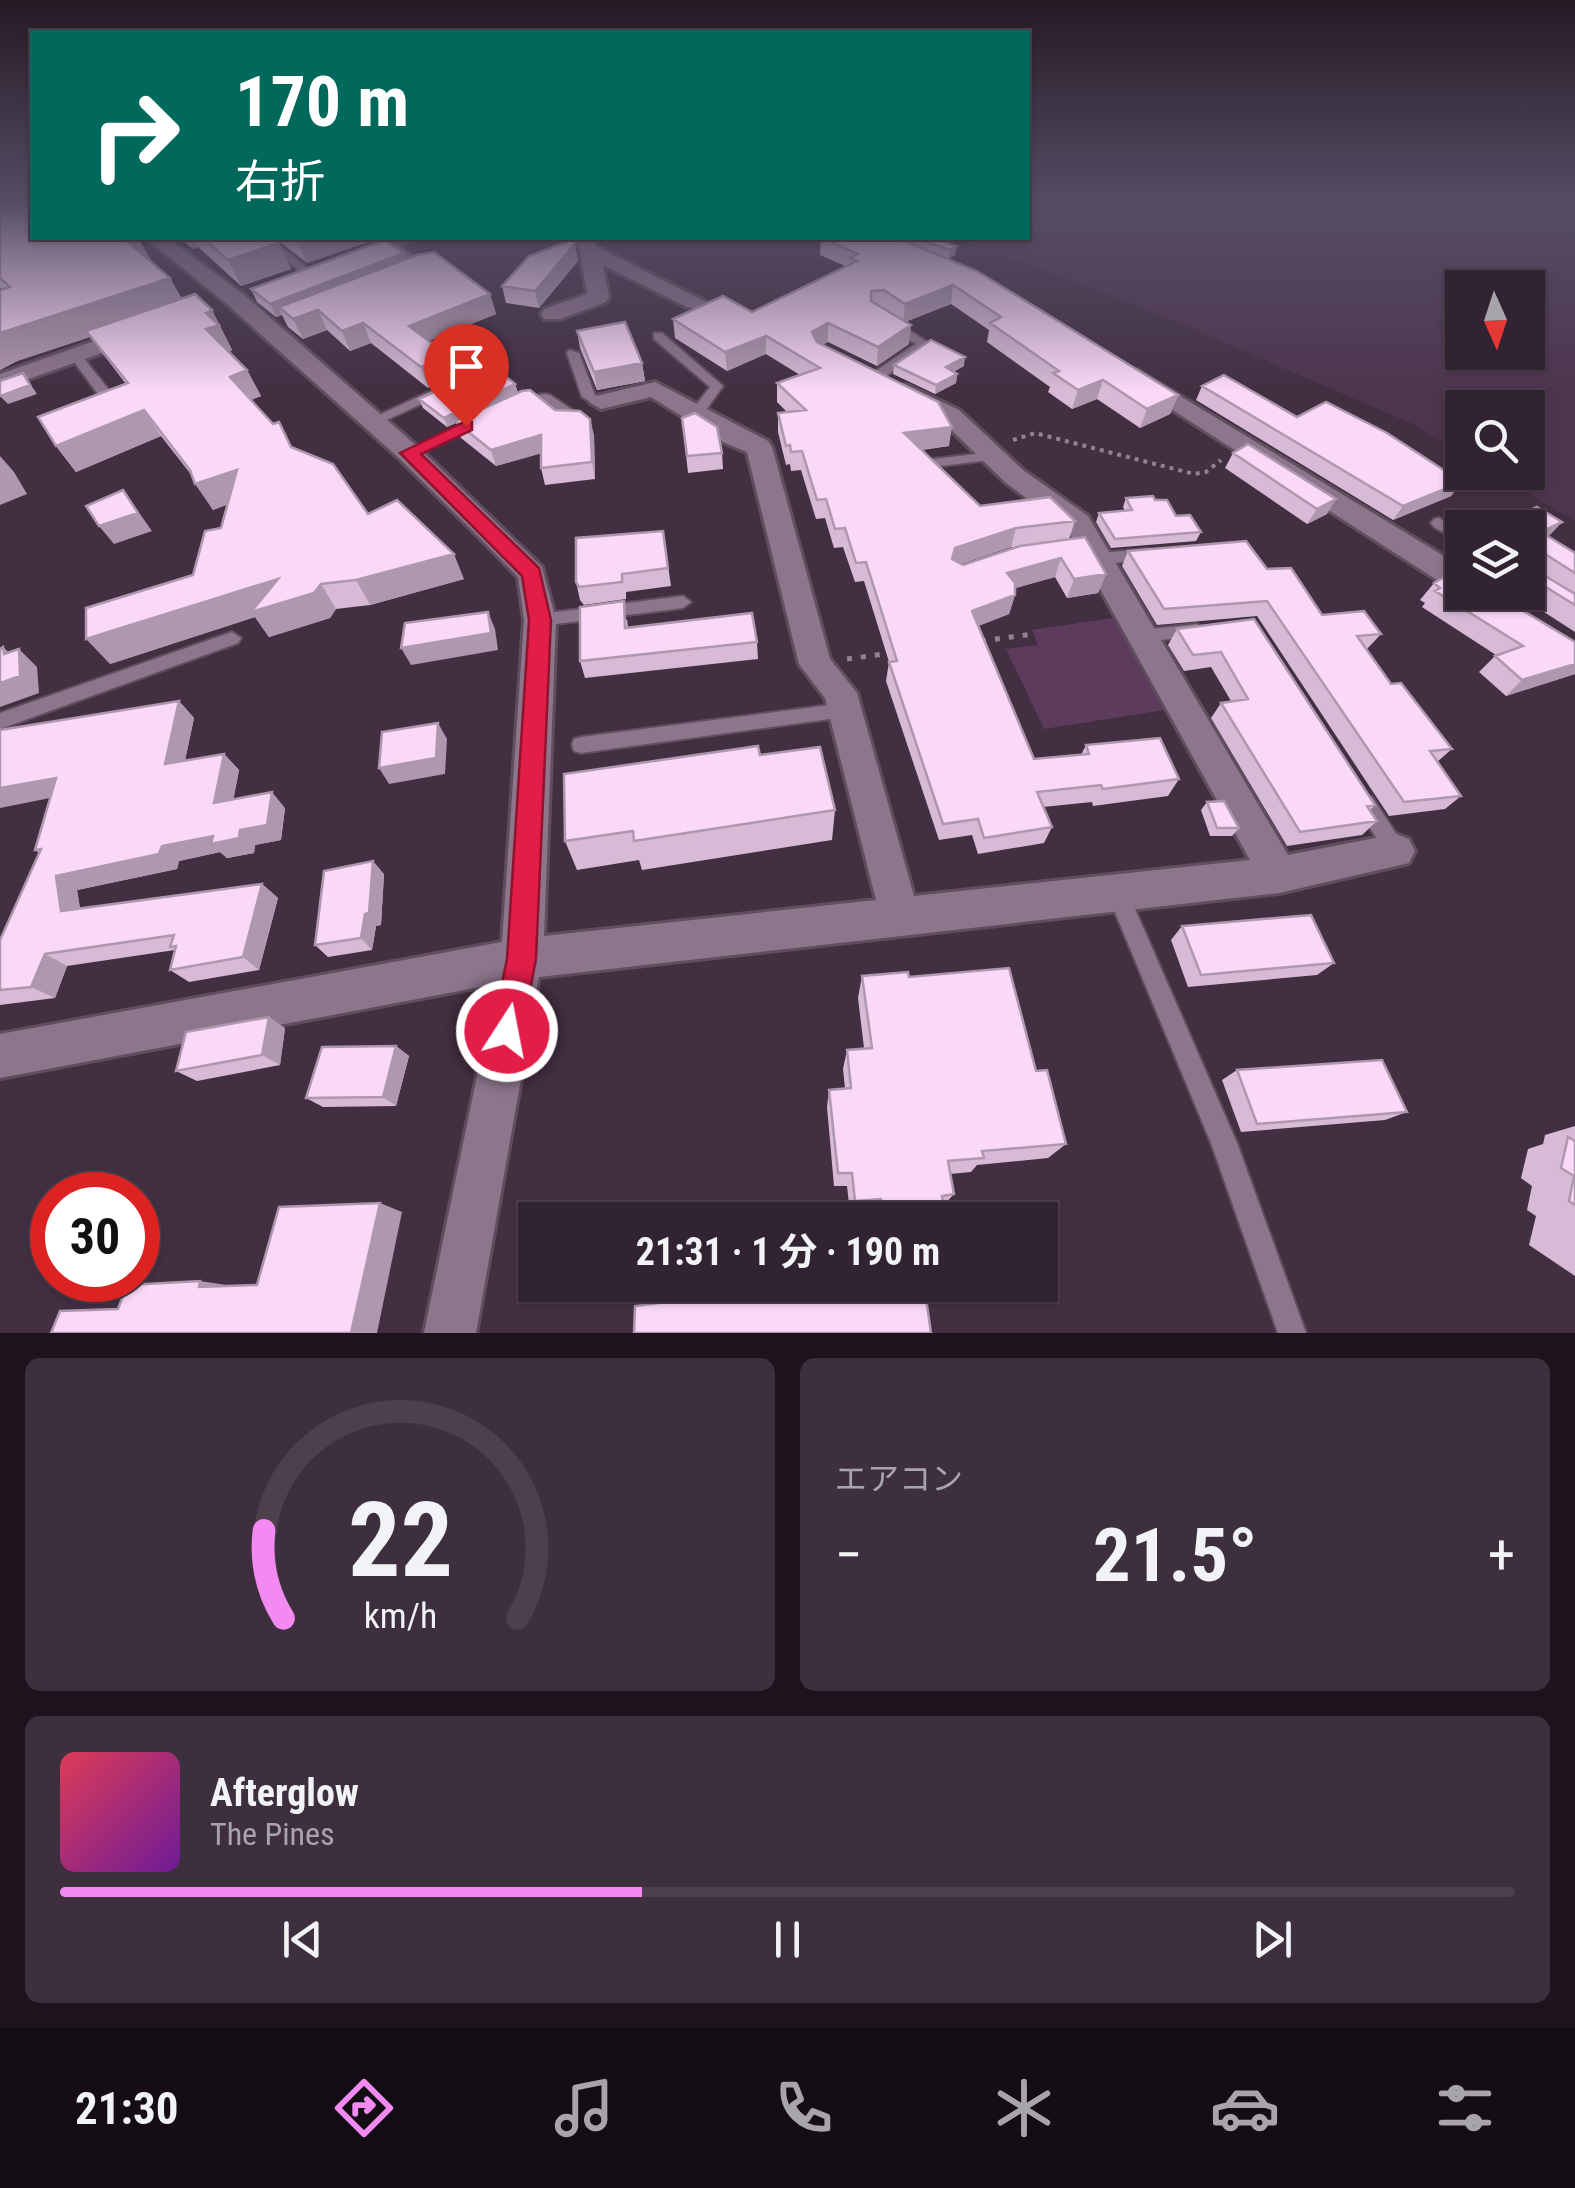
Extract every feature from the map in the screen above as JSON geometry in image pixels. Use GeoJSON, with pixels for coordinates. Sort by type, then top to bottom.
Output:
{"type":"FeatureCollection","features":[{"type":"Feature","properties":{"kind":"street"},"geometry":{"type":"LineString","coordinates":[[192,266],[235,299],[276,323],[532,574],[540,620],[522,959],[450,1333]]}},
{"type":"Feature","properties":{"kind":"street"},"geometry":{"type":"LineString","coordinates":[[299,276],[324,266]]}},
{"type":"Feature","properties":{"kind":"street"},"geometry":{"type":"LineString","coordinates":[[552,314],[598,297],[591,266]]}},
{"type":"Feature","properties":{"kind":"street"},"geometry":{"type":"LineString","coordinates":[[628,266],[695,302]]}},
{"type":"Feature","properties":{"kind":"street"},"geometry":{"type":"LineString","coordinates":[[0,382],[164,324]]}},
{"type":"Feature","properties":{"kind":"street"},"geometry":{"type":"LineString","coordinates":[[843,360],[950,415],[990,453],[1078,523],[1087,551],[1142,636],[1279,875]]}},
{"type":"Feature","properties":{"kind":"street"},"geometry":{"type":"LineString","coordinates":[[1116,364],[1445,570]]}},
{"type":"Feature","properties":{"kind":"street"},"geometry":{"type":"LineString","coordinates":[[592,411],[655,389],[759,447],[814,664],[840,693],[900,916]]}},
{"type":"Feature","properties":{"kind":"street"},"geometry":{"type":"LineString","coordinates":[[0,1056],[522,959],[1279,875],[1396,851]]}},
{"type":"Feature","properties":{"kind":"lane"},"geometry":{"type":"LineString","coordinates":[[290,266],[299,276]]}},
{"type":"Feature","properties":{"kind":"lane"},"geometry":{"type":"LineString","coordinates":[[406,274],[422,266]]}},
{"type":"Feature","properties":{"kind":"lane"},"geometry":{"type":"LineString","coordinates":[[876,314],[924,344],[876,377]]}},
{"type":"Feature","properties":{"kind":"lane"},"geometry":{"type":"LineString","coordinates":[[658,336],[717,386],[696,414]]}},
{"type":"Feature","properties":{"kind":"lane"},"geometry":{"type":"LineString","coordinates":[[506,408],[523,400],[545,398],[592,411],[574,353]]}},
{"type":"Feature","properties":{"kind":"lane"},"geometry":{"type":"LineString","coordinates":[[76,355],[114,406]]}},
{"type":"Feature","properties":{"kind":"lane"},"geometry":{"type":"LineString","coordinates":[[373,421],[478,373]]}},
{"type":"Feature","properties":{"kind":"lane"},"geometry":{"type":"LineString","coordinates":[[410,453],[490,415]]}},
{"type":"Feature","properties":{"kind":"lane"},"geometry":{"type":"LineString","coordinates":[[933,464],[990,453]]}},
{"type":"Feature","properties":{"kind":"lane"},"geometry":{"type":"LineString","coordinates":[[1439,523],[1445,527]]}},
{"type":"Feature","properties":{"kind":"lane"},"geometry":{"type":"LineString","coordinates":[[1087,551],[1176,552]]}},
{"type":"Feature","properties":{"kind":"lane"},"geometry":{"type":"LineString","coordinates":[[540,620],[683,602]]}},
{"type":"Feature","properties":{"kind":"lane"},"geometry":{"type":"LineString","coordinates":[[1142,636],[1214,628]]}},
{"type":"Feature","properties":{"kind":"lane"},"geometry":{"type":"LineString","coordinates":[[0,721],[232,638]]}},
{"type":"Feature","properties":{"kind":"lane"},"geometry":{"type":"LineString","coordinates":[[581,745],[845,710]]}},
{"type":"Feature","properties":{"kind":"lane"},"geometry":{"type":"LineString","coordinates":[[1354,786],[1396,851]]}},
{"type":"Feature","properties":{"kind":"lane"},"geometry":{"type":"LineString","coordinates":[[1118,893],[1224,1143],[1292,1333]]}},
{"type":"Feature","properties":{"kind":"path"},"geometry":{"type":"LineString","coordinates":[[990,453],[1034,432],[1194,474],[1206,472],[1242,442]]}},
{"type":"Feature","properties":{"kind":"path"},"geometry":{"type":"LineString","coordinates":[[977,642],[1034,634]]}},
{"type":"Feature","properties":{"kind":"path"},"geometry":{"type":"LineString","coordinates":[[814,664],[905,651]]}},
{"type":"Feature","properties":{"kind":"shaded area"},"geometry":{"type":"Polygon","coordinates":[[[1032,266],[1575,266],[1575,521],[1523,490],[1545,490],[1545,390],[1445,390],[1445,444],[1415,425],[1149,310],[1032,266]]]}},
{"type":"Feature","properties":{"kind":"shaded area"},"geometry":{"type":"Polygon","coordinates":[[[1119,617],[1171,709],[1044,729],[1006,649],[1038,645],[1032,630],[1119,617]]]}},
{"type":"Feature","properties":{"kind":"building"},"geometry":{"type":"Polygon","coordinates":[[[0,266],[156,266],[170,278],[0,333],[0,290],[10,287],[0,278],[0,266]]]}},
{"type":"Feature","properties":{"kind":"building"},"geometry":{"type":"Polygon","coordinates":[[[313,266],[369,266],[270,304],[251,289],[313,266]]]}},
{"type":"Feature","properties":{"kind":"building"},"geometry":{"type":"Polygon","coordinates":[[[387,266],[453,266],[490,294],[409,326],[448,355],[421,367],[363,323],[342,331],[318,310],[293,319],[279,307],[387,266]]]}},
{"type":"Feature","properties":{"kind":"building"},"geometry":{"type":"Polygon","coordinates":[[[520,266],[556,266],[535,291],[502,286],[520,266]]]}},
{"type":"Feature","properties":{"kind":"building"},"geometry":{"type":"Polygon","coordinates":[[[846,266],[965,266],[1178,395],[1147,409],[1103,380],[1078,390],[1053,373],[1059,371],[990,323],[1001,317],[953,285],[905,304],[884,290],[871,291],[871,301],[911,325],[878,347],[828,323],[812,332],[817,342],[938,402],[952,427],[904,433],[980,506],[1050,497],[1075,521],[1016,528],[955,548],[952,559],[963,565],[1020,546],[1085,537],[1106,574],[1074,579],[1061,558],[1007,573],[1015,583],[1015,595],[972,611],[1034,759],[1089,754],[1086,745],[1160,738],[1179,779],[1103,789],[1101,785],[1037,792],[1052,827],[984,838],[978,819],[943,824],[889,662],[897,661],[866,562],[856,563],[845,528],[835,529],[826,499],[817,500],[802,451],[791,452],[790,445],[786,446],[778,413],[806,410],[777,383],[820,368],[766,336],[725,352],[673,319],[723,296],[752,312],[846,266]]]}},
{"type":"Feature","properties":{"kind":"building"},"geometry":{"type":"Polygon","coordinates":[[[195,294],[212,310],[206,313],[219,325],[206,329],[247,370],[230,377],[273,424],[279,422],[291,447],[333,464],[368,514],[397,500],[454,554],[356,580],[321,584],[314,593],[251,612],[278,579],[86,639],[86,608],[193,575],[205,531],[221,528],[237,470],[195,484],[190,470],[144,410],[56,446],[38,417],[128,383],[86,331],[195,294]]]}},
{"type":"Feature","properties":{"kind":"building"},"geometry":{"type":"Polygon","coordinates":[[[625,322],[642,363],[594,372],[577,331],[625,322]]]}},
{"type":"Feature","properties":{"kind":"building"},"geometry":{"type":"Polygon","coordinates":[[[931,340],[965,357],[946,367],[957,374],[936,385],[894,365],[931,340]]]}},
{"type":"Feature","properties":{"kind":"building"},"geometry":{"type":"Polygon","coordinates":[[[498,370],[515,384],[444,418],[419,399],[466,377],[473,382],[498,370]]]}},
{"type":"Feature","properties":{"kind":"building"},"geometry":{"type":"Polygon","coordinates":[[[23,373],[30,385],[0,396],[0,381],[23,373]]]}},
{"type":"Feature","properties":{"kind":"building"},"geometry":{"type":"Polygon","coordinates":[[[1224,375],[1297,417],[1326,402],[1387,433],[1445,471],[1445,489],[1403,506],[1202,386],[1224,375]]]}},
{"type":"Feature","properties":{"kind":"building"},"geometry":{"type":"Polygon","coordinates":[[[530,390],[555,410],[580,411],[590,419],[592,462],[541,468],[541,435],[491,450],[455,421],[530,390]]]}},
{"type":"Feature","properties":{"kind":"building"},"geometry":{"type":"Polygon","coordinates":[[[695,413],[717,427],[722,453],[687,456],[682,418],[695,413]]]}},
{"type":"Feature","properties":{"kind":"building"},"geometry":{"type":"Polygon","coordinates":[[[1248,444],[1336,499],[1317,509],[1233,453],[1248,444]]]}},
{"type":"Feature","properties":{"kind":"building"},"geometry":{"type":"Polygon","coordinates":[[[123,490],[138,513],[99,526],[86,506],[123,490]]]}},
{"type":"Feature","properties":{"kind":"building"},"geometry":{"type":"Polygon","coordinates":[[[1153,496],[1155,500],[1167,500],[1176,516],[1190,515],[1201,532],[1115,539],[1099,513],[1132,510],[1126,498],[1153,496]]]}},
{"type":"Feature","properties":{"kind":"building"},"geometry":{"type":"Polygon","coordinates":[[[1545,512],[1562,522],[1545,530],[1545,512]]]}},
{"type":"Feature","properties":{"kind":"building"},"geometry":{"type":"Polygon","coordinates":[[[663,531],[668,568],[622,574],[622,582],[579,587],[576,538],[663,531]]]}},
{"type":"Feature","properties":{"kind":"building"},"geometry":{"type":"Polygon","coordinates":[[[1545,534],[1575,553],[1575,573],[1545,554],[1545,534]]]}},
{"type":"Feature","properties":{"kind":"building"},"geometry":{"type":"Polygon","coordinates":[[[1246,541],[1267,569],[1291,568],[1322,615],[1364,611],[1381,634],[1357,636],[1391,684],[1401,683],[1452,749],[1430,751],[1461,796],[1404,802],[1267,601],[1164,609],[1128,551],[1246,541]]]}},
{"type":"Feature","properties":{"kind":"building"},"geometry":{"type":"Polygon","coordinates":[[[1545,576],[1575,594],[1575,605],[1545,586],[1545,576]]]}},
{"type":"Feature","properties":{"kind":"building"},"geometry":{"type":"Polygon","coordinates":[[[1445,577],[1445,597],[1435,591],[1440,588],[1434,583],[1445,577]]]}},
{"type":"Feature","properties":{"kind":"building"},"geometry":{"type":"Polygon","coordinates":[[[624,601],[625,628],[752,613],[757,642],[580,661],[580,607],[624,601]]]}},
{"type":"Feature","properties":{"kind":"building"},"geometry":{"type":"Polygon","coordinates":[[[1465,610],[1522,610],[1575,642],[1575,664],[1522,680],[1495,656],[1523,646],[1465,610]]]}},
{"type":"Feature","properties":{"kind":"building"},"geometry":{"type":"Polygon","coordinates":[[[488,612],[491,633],[401,648],[405,623],[488,612]]]}},
{"type":"Feature","properties":{"kind":"building"},"geometry":{"type":"Polygon","coordinates":[[[1254,619],[1375,805],[1367,806],[1377,821],[1300,832],[1221,703],[1248,699],[1221,652],[1193,655],[1177,629],[1254,619]]]}},
{"type":"Feature","properties":{"kind":"building"},"geometry":{"type":"Polygon","coordinates":[[[3,647],[4,654],[19,649],[20,676],[0,683],[0,649],[3,647]]]}},
{"type":"Feature","properties":{"kind":"building"},"geometry":{"type":"Polygon","coordinates":[[[179,701],[165,764],[224,754],[214,803],[272,792],[267,825],[240,830],[239,838],[211,844],[213,836],[162,846],[159,854],[56,876],[61,911],[262,884],[243,957],[170,970],[176,946],[170,947],[174,935],[45,954],[31,987],[0,990],[0,940],[41,849],[35,850],[56,778],[0,788],[0,730],[179,701]]]}},
{"type":"Feature","properties":{"kind":"building"},"geometry":{"type":"Polygon","coordinates":[[[438,723],[436,758],[379,768],[382,732],[438,723]]]}},
{"type":"Feature","properties":{"kind":"building"},"geometry":{"type":"Polygon","coordinates":[[[758,746],[760,755],[820,747],[835,810],[634,841],[633,831],[565,841],[564,774],[758,746]]]}},
{"type":"Feature","properties":{"kind":"building"},"geometry":{"type":"Polygon","coordinates":[[[1224,801],[1239,828],[1217,828],[1207,802],[1224,801]]]}},
{"type":"Feature","properties":{"kind":"building"},"geometry":{"type":"Polygon","coordinates":[[[373,861],[369,913],[365,914],[361,938],[315,945],[324,871],[373,861]]]}},
{"type":"Feature","properties":{"kind":"building"},"geometry":{"type":"Polygon","coordinates":[[[1311,915],[1334,963],[1201,975],[1182,926],[1311,915]]]}},
{"type":"Feature","properties":{"kind":"building"},"geometry":{"type":"Polygon","coordinates":[[[1009,968],[1036,1071],[1047,1070],[1066,1144],[982,1151],[984,1158],[948,1161],[954,1194],[942,1196],[943,1202],[855,1201],[852,1173],[838,1173],[829,1090],[851,1088],[847,1050],[872,1048],[862,976],[908,972],[909,977],[1009,968]]]}},
{"type":"Feature","properties":{"kind":"building"},"geometry":{"type":"Polygon","coordinates":[[[269,1017],[262,1055],[176,1071],[186,1032],[269,1017]]]}},
{"type":"Feature","properties":{"kind":"building"},"geometry":{"type":"Polygon","coordinates":[[[396,1046],[383,1097],[306,1098],[322,1047],[396,1046]]]}},
{"type":"Feature","properties":{"kind":"building"},"geometry":{"type":"Polygon","coordinates":[[[1382,1060],[1407,1112],[1257,1124],[1237,1070],[1382,1060]]]}},
{"type":"Feature","properties":{"kind":"building"},"geometry":{"type":"Polygon","coordinates":[[[1568,1137],[1575,1141],[1575,1205],[1569,1201],[1574,1176],[1561,1168],[1568,1137]]]}},
{"type":"Feature","properties":{"kind":"building"},"geometry":{"type":"Polygon","coordinates":[[[380,1203],[351,1333],[51,1333],[60,1311],[118,1309],[121,1302],[160,1302],[160,1283],[200,1281],[199,1287],[257,1285],[279,1207],[380,1203]]]}},
{"type":"Feature","properties":{"kind":"building"},"geometry":{"type":"Polygon","coordinates":[[[668,1302],[927,1302],[931,1333],[634,1333],[635,1306],[668,1302]]]}},
{"type":"Feature","properties":{"kind":"route"},"geometry":{"type":"LineString","coordinates":[[466,426],[410,453],[532,574],[540,620],[522,959],[507,1031]]}}]}
